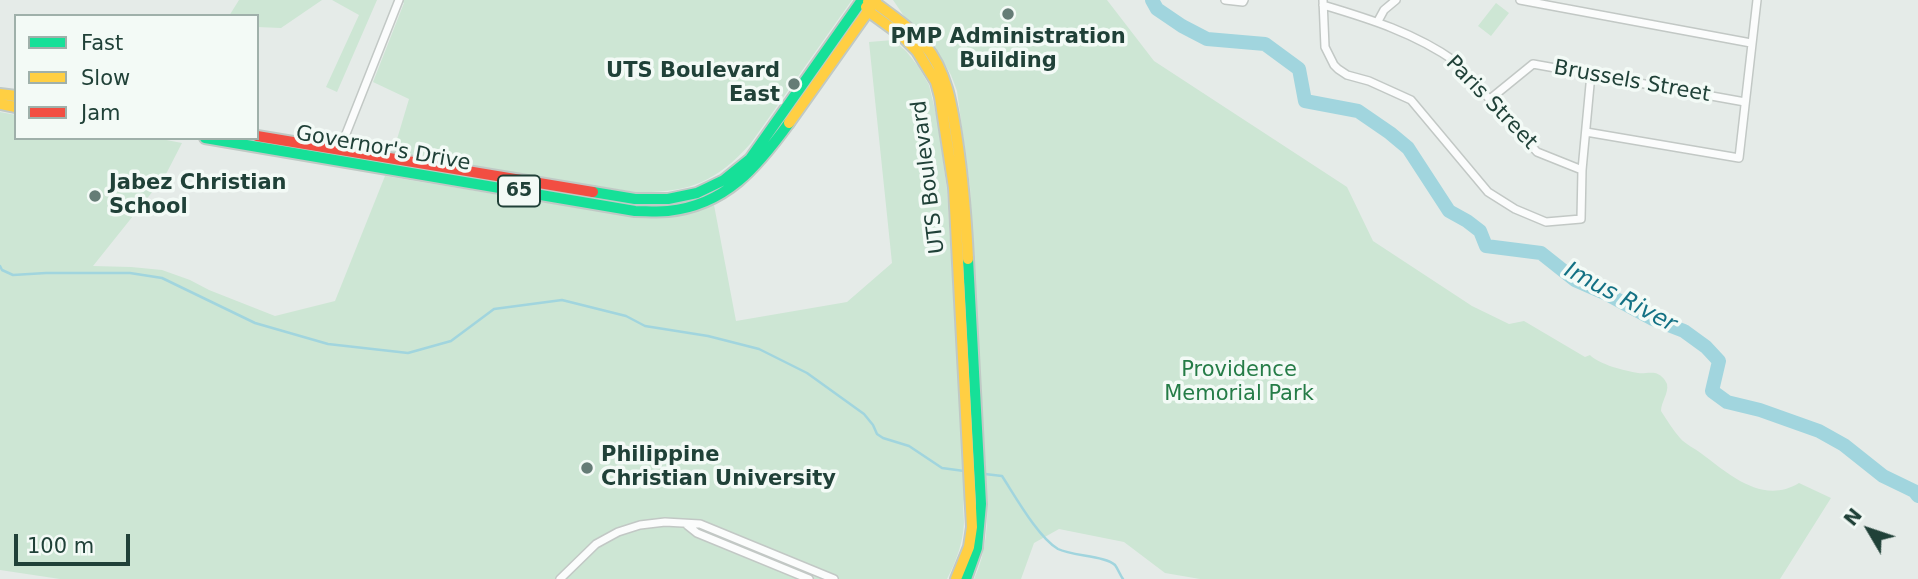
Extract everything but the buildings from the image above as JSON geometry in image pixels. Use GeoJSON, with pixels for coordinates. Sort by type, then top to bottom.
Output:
{"type":"FeatureCollection","features":[{"type":"Feature","properties":{"kind":"main road","name":"Governor's Drive"},"geometry":{"type":"LineString","coordinates":[[221,140],[635,199],[666,200],[693,196],[727,180],[750,159],[869,3]]}},
{"type":"Feature","properties":{"kind":"main road","name":"UTS Boulevard"},"geometry":{"type":"LineString","coordinates":[[869,3],[907,27],[925,45],[939,67],[950,94],[964,188],[974,458],[981,527],[978,550],[966,579]]}},
{"type":"Feature","properties":{"kind":"main road","name":"Governor's Drive"},"geometry":{"type":"LineString","coordinates":[[259,136],[338,155]]}},
{"type":"Feature","properties":{"kind":"main road","name":"UTS Boulevard"},"geometry":{"type":"LineString","coordinates":[[956,579],[969,547],[976,494]]}},
{"type":"Feature","properties":{"kind":"street"},"geometry":{"type":"LineString","coordinates":[[338,155],[399,0]]}},
{"type":"Feature","properties":{"kind":"street"},"geometry":{"type":"LineString","coordinates":[[1225,0],[1244,0]]}},
{"type":"Feature","properties":{"kind":"street"},"geometry":{"type":"LineString","coordinates":[[1378,22],[1384,10],[1396,0]]}},
{"type":"Feature","properties":{"kind":"street"},"geometry":{"type":"LineString","coordinates":[[1520,0],[1751,43]]}},
{"type":"Feature","properties":{"kind":"street"},"geometry":{"type":"LineString","coordinates":[[1586,132],[1740,159],[1757,0]]}},
{"type":"Feature","properties":{"kind":"street"},"geometry":{"type":"LineString","coordinates":[[1323,3],[1325,47],[1338,69],[1411,100],[1488,191],[1516,209],[1546,222],[1581,219],[1582,170],[1591,75]]}},
{"type":"Feature","properties":{"kind":"street","name":"Paris Street"},"geometry":{"type":"LineString","coordinates":[[1323,3],[1378,22],[1442,52],[1456,62],[1536,152],[1582,170]]}},
{"type":"Feature","properties":{"kind":"street","name":"Brussels Street"},"geometry":{"type":"LineString","coordinates":[[1490,99],[1533,64],[1745,102]]}},
{"type":"Feature","properties":{"kind":"street"},"geometry":{"type":"LineString","coordinates":[[560,579],[596,544],[618,532],[640,525],[665,522],[700,524],[834,579]]}},
{"type":"Feature","properties":{"kind":"street"},"geometry":{"type":"LineString","coordinates":[[686,524],[697,533],[808,579]]}},
{"type":"Feature","properties":{"kind":"green space"},"geometry":{"type":"Polygon","coordinates":[[[239,0],[322,0],[281,28],[259,27],[259,14],[230,14],[239,0]]]}},
{"type":"Feature","properties":{"kind":"green space"},"geometry":{"type":"Polygon","coordinates":[[[332,0],[377,0],[337,92],[326,87],[359,15],[332,0]]]}},
{"type":"Feature","properties":{"kind":"green space"},"geometry":{"type":"Polygon","coordinates":[[[400,0],[852,0],[751,143],[738,157],[700,183],[671,190],[636,192],[392,156],[409,99],[373,82],[404,3],[400,0]]]}},
{"type":"Feature","properties":{"kind":"green space","name":"Providence Memorial Park"},"geometry":{"type":"Polygon","coordinates":[[[893,0],[1107,0],[1154,61],[1347,187],[1373,241],[1472,306],[1509,324],[1524,321],[1585,357],[1590,355],[1605,364],[1626,371],[1659,374],[1667,384],[1661,411],[1675,432],[1685,443],[1748,485],[1773,491],[1799,483],[1831,498],[1780,579],[1200,579],[1165,573],[1124,542],[1059,529],[1034,543],[1021,579],[974,579],[986,537],[987,493],[970,187],[957,91],[937,51],[906,19],[893,0]]]}},
{"type":"Feature","properties":{"kind":"green space"},"geometry":{"type":"Polygon","coordinates":[[[1496,3],[1509,13],[1491,36],[1478,26],[1496,3]]]}},
{"type":"Feature","properties":{"kind":"green space"},"geometry":{"type":"Polygon","coordinates":[[[893,40],[906,51],[929,85],[937,118],[947,189],[965,495],[962,538],[947,579],[60,579],[0,570],[0,112],[14,115],[14,140],[166,140],[182,143],[165,176],[93,266],[162,270],[275,316],[335,301],[385,176],[633,217],[674,216],[714,205],[736,321],[847,302],[892,263],[869,42],[893,40]]]}},
{"type":"Feature","properties":{"kind":"waterway","name":"Imus River"},"geometry":{"type":"LineString","coordinates":[[1152,0],[1157,9],[1207,39],[1265,44],[1299,69],[1305,101],[1358,111],[1390,133],[1408,148],[1449,211],[1480,231],[1486,246],[1541,253],[1575,280],[1653,319],[1684,331],[1706,347],[1719,361],[1712,391],[1727,402],[1760,410],[1819,431],[1844,445],[1883,476],[1914,491],[1918,496]]}},
{"type":"Feature","properties":{"kind":"waterway"},"geometry":{"type":"LineString","coordinates":[[0,266],[2,270],[13,275],[130,273],[162,278],[255,323],[328,344],[408,353],[451,341],[494,309],[562,300],[626,316],[645,326],[708,336],[759,349],[807,373],[864,414],[877,434],[883,438],[909,446],[942,468],[964,471]]}},
{"type":"Feature","properties":{"kind":"waterway"},"geometry":{"type":"LineString","coordinates":[[985,474],[1002,476],[1027,516],[1050,543],[1064,551],[1111,562],[1123,579]]}},
{"type":"Feature","properties":{"kind":"traffic: fast"},"geometry":{"type":"LineString","coordinates":[[593,192],[635,199],[668,199],[697,193],[724,180],[750,159],[862,0]]}},
{"type":"Feature","properties":{"kind":"traffic: fast"},"geometry":{"type":"LineString","coordinates":[[217,140],[635,211],[668,211],[707,201],[723,192],[752,169],[789,123]]}},
{"type":"Feature","properties":{"kind":"traffic: fast"},"geometry":{"type":"LineString","coordinates":[[966,579],[977,548],[981,504],[968,259]]}},
{"type":"Feature","properties":{"kind":"traffic: slow"},"geometry":{"type":"LineString","coordinates":[[789,123],[876,0]]}},
{"type":"Feature","properties":{"kind":"traffic: slow"},"geometry":{"type":"LineString","coordinates":[[868,2],[874,2],[919,38],[932,54],[943,77],[959,155],[968,259]]}},
{"type":"Feature","properties":{"kind":"traffic: slow"},"geometry":{"type":"LineString","coordinates":[[866,7],[917,51],[936,82],[940,97],[954,188],[972,527],[969,547],[956,579]]}},
{"type":"Feature","properties":{"kind":"traffic: slow"},"geometry":{"type":"LineString","coordinates":[[0,94],[14,96]]}},
{"type":"Feature","properties":{"kind":"traffic: slow"},"geometry":{"type":"LineString","coordinates":[[0,104],[14,107]]}},
{"type":"Feature","properties":{"kind":"traffic: jam"},"geometry":{"type":"LineString","coordinates":[[259,136],[593,192]]}},
{"type":"Feature","properties":{"kind":"place","name":"PMP Administration Building"},"geometry":{"type":"Point","coordinates":[1008,14]}},
{"type":"Feature","properties":{"kind":"place","name":"UTS Boulevard East"},"geometry":{"type":"Point","coordinates":[794,84]}},
{"type":"Feature","properties":{"kind":"place","name":"Jabez Christian School"},"geometry":{"type":"Point","coordinates":[95,196]}},
{"type":"Feature","properties":{"kind":"place","name":"Philippine Christian University"},"geometry":{"type":"Point","coordinates":[587,468]}}]}
